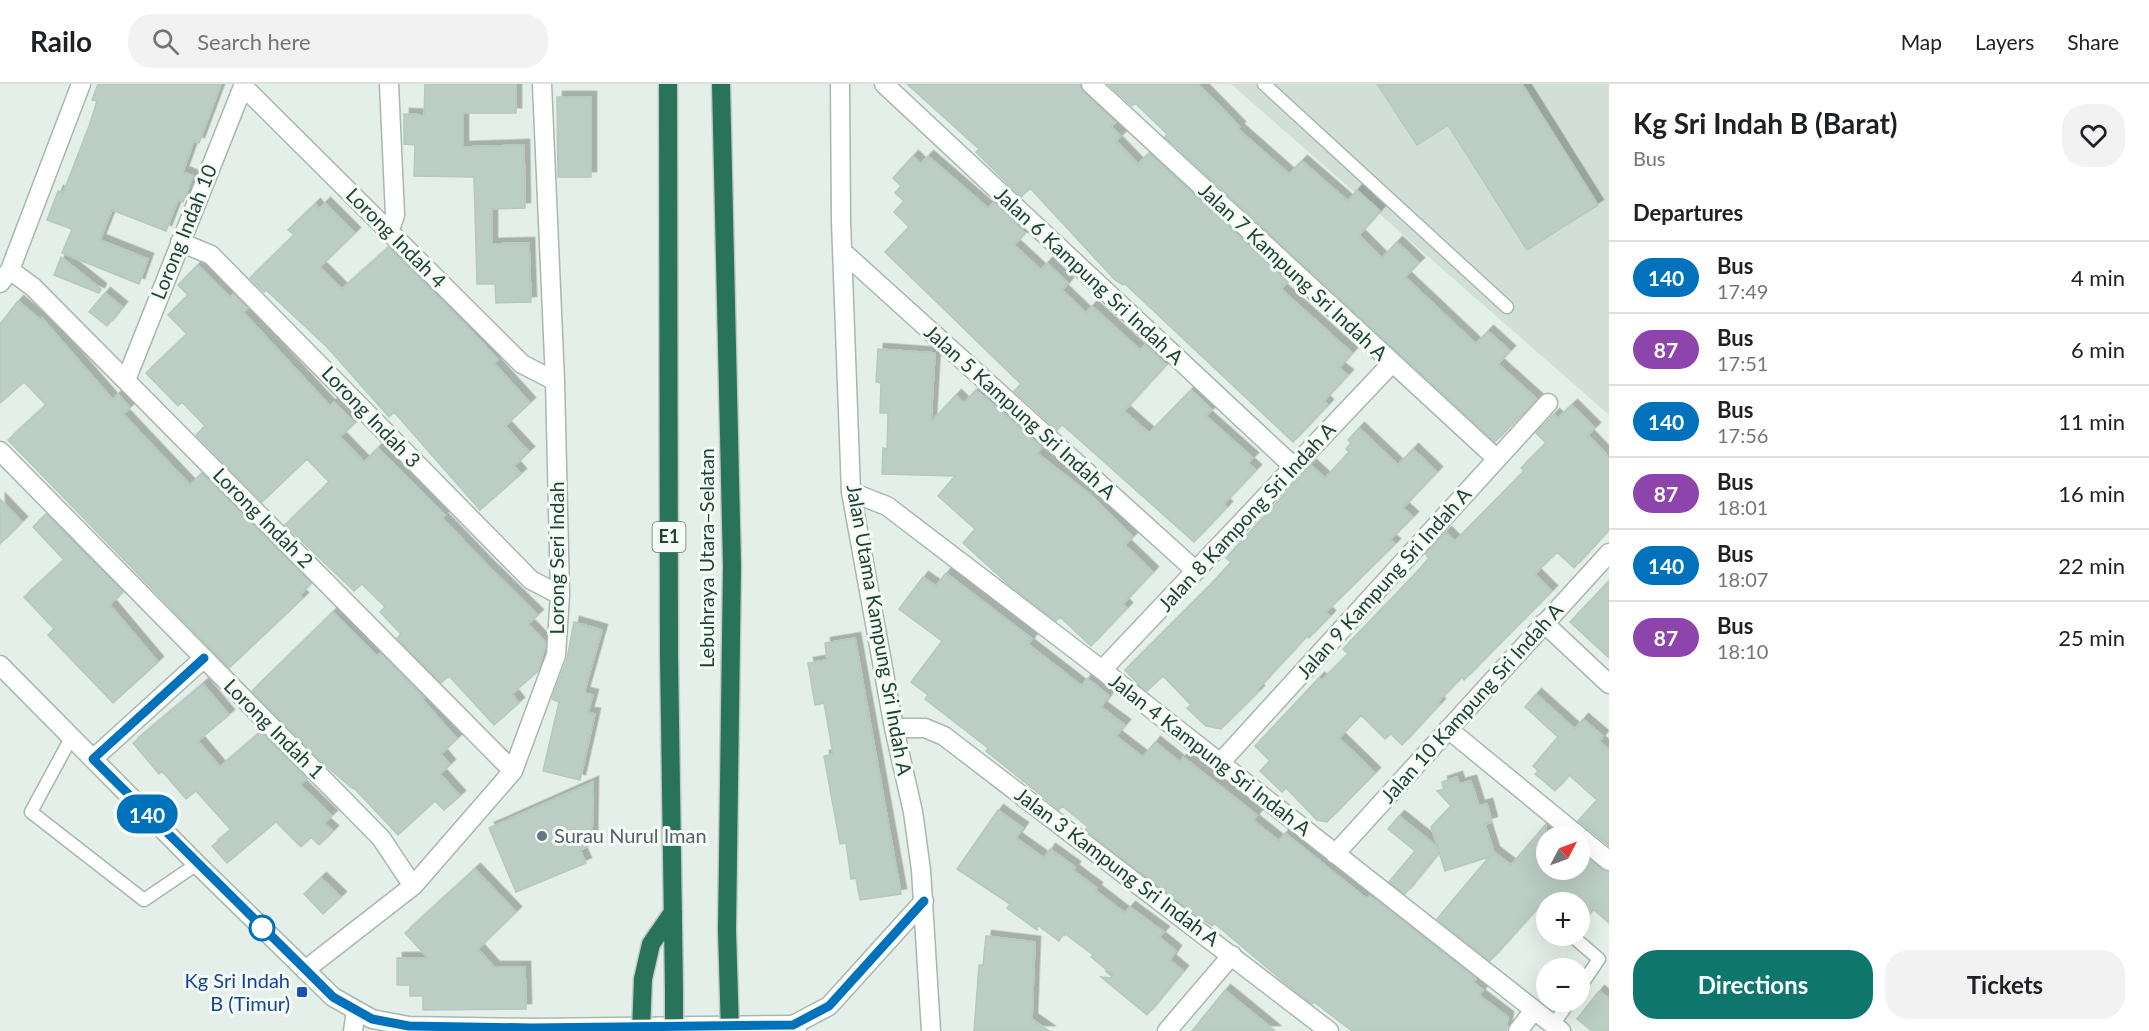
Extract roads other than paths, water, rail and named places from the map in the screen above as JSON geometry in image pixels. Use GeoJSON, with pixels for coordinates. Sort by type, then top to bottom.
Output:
{"type":"FeatureCollection","features":[{"type":"Feature","properties":{"kind":"highway","name":"Lebuhraya Utara–Selatan"},"geometry":{"type":"LineString","coordinates":[[668,84],[674,1031]]}},
{"type":"Feature","properties":{"kind":"highway","name":"Lebuhraya Utara–Selatan"},"geometry":{"type":"LineString","coordinates":[[721,84],[732,566],[727,930],[730,1031]]}},
{"type":"Feature","properties":{"kind":"highway"},"geometry":{"type":"LineString","coordinates":[[641,1031],[643,979],[651,944],[673,912]]}},
{"type":"Feature","properties":{"kind":"street"},"geometry":{"type":"LineString","coordinates":[[5,277],[81,84]]}},
{"type":"Feature","properties":{"kind":"street"},"geometry":{"type":"LineString","coordinates":[[389,84],[395,215],[389,232]]}},
{"type":"Feature","properties":{"kind":"street","name":"Lorong Seri Indah"},"geometry":{"type":"LineString","coordinates":[[305,970],[413,886],[513,771],[556,655],[560,595],[555,381],[542,84]]}},
{"type":"Feature","properties":{"kind":"street","name":"Jalan Utama Kampung Sri Indah A"},"geometry":{"type":"LineString","coordinates":[[840,84],[851,492],[894,728],[913,812],[924,901],[931,1031]]}},
{"type":"Feature","properties":{"kind":"street","name":"Jalan 6 Kampung Sri Indah A"},"geometry":{"type":"LineString","coordinates":[[884,84],[1294,467]]}},
{"type":"Feature","properties":{"kind":"street","name":"Jalan 7 Kampung Sri Indah A"},"geometry":{"type":"LineString","coordinates":[[1090,84],[1497,459]]}},
{"type":"Feature","properties":{"kind":"street","name":"Lorong Indah 4"},"geometry":{"type":"LineString","coordinates":[[243,85],[522,364],[555,381]]}},
{"type":"Feature","properties":{"kind":"street","name":"Lorong Indah 10"},"geometry":{"type":"LineString","coordinates":[[126,380],[243,85]]}},
{"type":"Feature","properties":{"kind":"street","name":"Lorong Indah 3"},"geometry":{"type":"LineString","coordinates":[[180,242],[211,255],[531,580],[560,595]]}},
{"type":"Feature","properties":{"kind":"street","name":"Jalan 5 Kampung Sri Indah A"},"geometry":{"type":"LineString","coordinates":[[843,252],[1196,572]]}},
{"type":"Feature","properties":{"kind":"street","name":"Lorong Indah 2"},"geometry":{"type":"LineString","coordinates":[[5,277],[33,287],[513,771]]}},
{"type":"Feature","properties":{"kind":"street","name":"Jalan 8 Kampong Sri Indah A"},"geometry":{"type":"LineString","coordinates":[[1102,670],[1392,363]]}},
{"type":"Feature","properties":{"kind":"street","name":"Jalan 9 Kampung Sri Indah A"},"geometry":{"type":"LineString","coordinates":[[1220,763],[1548,403]]}},
{"type":"Feature","properties":{"kind":"street","name":"Lorong Indah 1"},"geometry":{"type":"LineString","coordinates":[[0,451],[381,838],[413,886]]}},
{"type":"Feature","properties":{"kind":"street","name":"Jalan 4 Kampung Sri Indah A"},"geometry":{"type":"LineString","coordinates":[[851,492],[887,506],[1102,670],[1557,1028]]}},
{"type":"Feature","properties":{"kind":"street","name":"Jalan 10 Kampung Sri Indah A"},"geometry":{"type":"LineString","coordinates":[[1335,854],[1609,553]]}},
{"type":"Feature","properties":{"kind":"street"},"geometry":{"type":"LineString","coordinates":[[1544,623],[1609,684]]}},
{"type":"Feature","properties":{"kind":"street"},"geometry":{"type":"LineString","coordinates":[[93,759],[204,658]]}},
{"type":"Feature","properties":{"kind":"street"},"geometry":{"type":"LineString","coordinates":[[0,665],[197,864],[333,997],[356,1011],[387,1023],[409,1026],[533,1029],[795,1028],[829,1006],[924,901]]}},
{"type":"Feature","properties":{"kind":"street","name":"Jalan 3 Kampung Sri Indah A"},"geometry":{"type":"LineString","coordinates":[[894,728],[925,728],[944,736],[1329,1031]]}},
{"type":"Feature","properties":{"kind":"street"},"geometry":{"type":"LineString","coordinates":[[1449,729],[1609,861]]}},
{"type":"Feature","properties":{"kind":"street"},"geometry":{"type":"LineString","coordinates":[[1167,1031],[1232,955]]}},
{"type":"Feature","properties":{"kind":"street"},"geometry":{"type":"LineString","coordinates":[[1518,1031],[1534,1010]]}},
{"type":"Feature","properties":{"kind":"street"},"geometry":{"type":"LineString","coordinates":[[353,1031],[356,1011]]}},
{"type":"Feature","properties":{"kind":"lane"},"geometry":{"type":"LineString","coordinates":[[1264,84],[1507,307]]}},
{"type":"Feature","properties":{"kind":"lane"},"geometry":{"type":"LineString","coordinates":[[71,738],[31,812],[144,900],[197,864]]}},
{"type":"Feature","properties":{"kind":"lane"},"geometry":{"type":"LineString","coordinates":[[1584,946],[1599,959],[1590,972]]}},
{"type":"Feature","properties":{"kind":"lane"},"geometry":{"type":"LineString","coordinates":[[1557,1028],[1564,1012]]}},
{"type":"Feature","properties":{"kind":"place","name":"Surau Nurul Iman"},"geometry":{"type":"Point","coordinates":[542,836]}},
{"type":"Feature","properties":{"kind":"place","name":"Kg Sri Indah B (Timur)"},"geometry":{"type":"Point","coordinates":[302,992]}}]}
